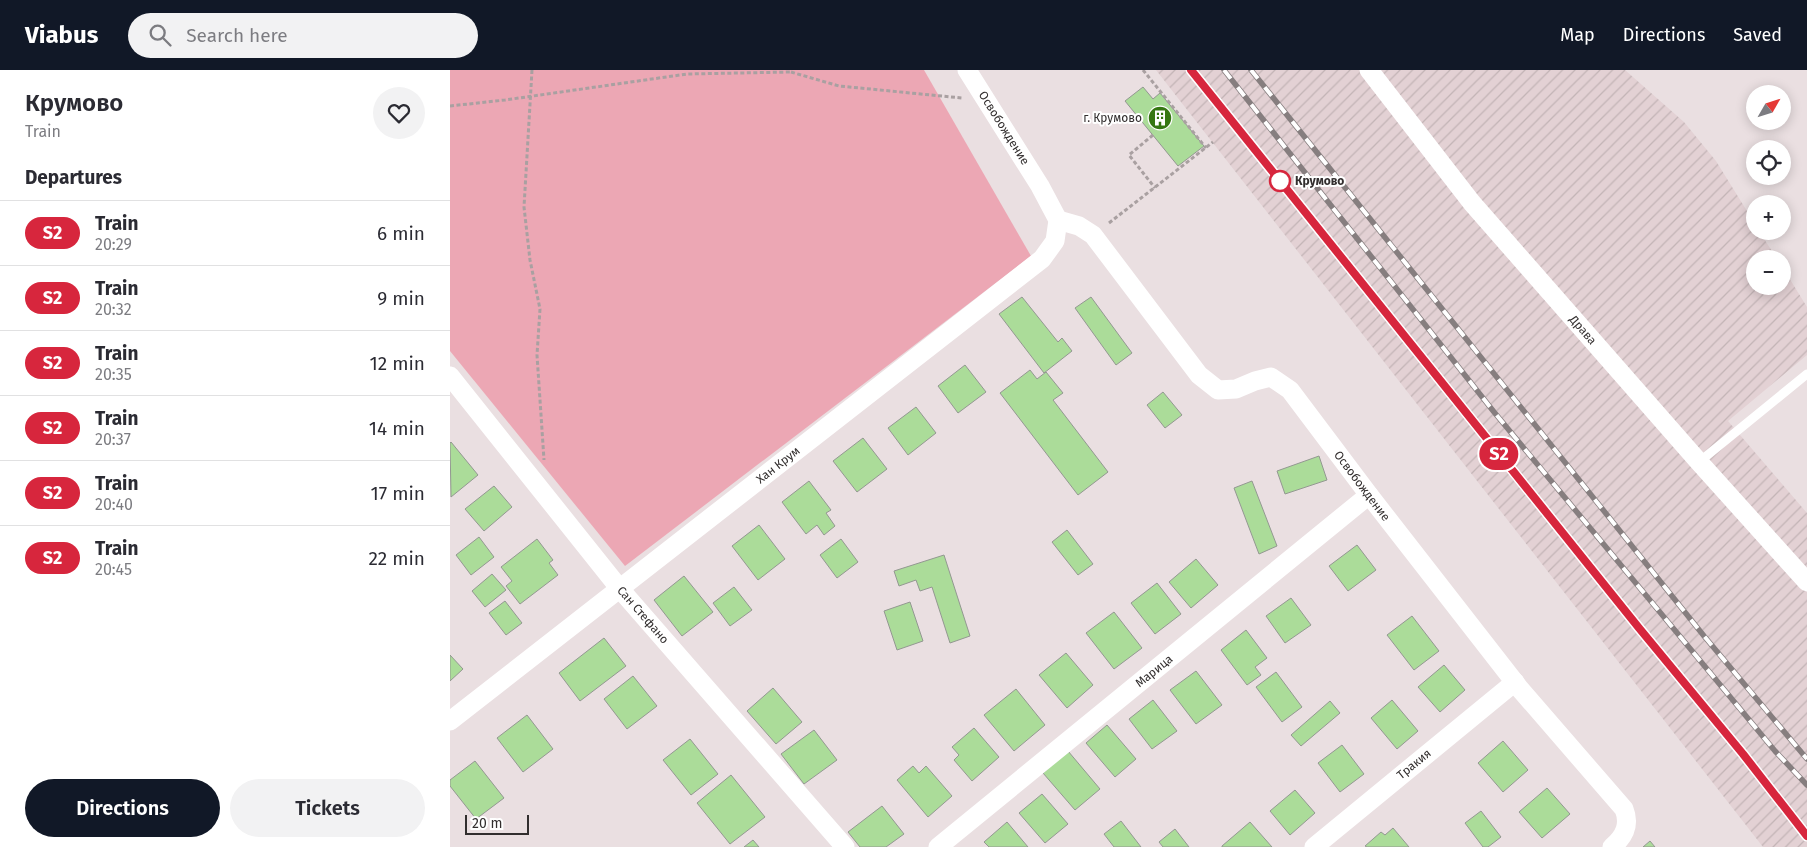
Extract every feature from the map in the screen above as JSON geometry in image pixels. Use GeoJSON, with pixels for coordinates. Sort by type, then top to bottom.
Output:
{"type":"FeatureCollection","features":[{"type":"Feature","properties":{"kind":"street","name":"Освобождение"},"geometry":{"type":"LineString","coordinates":[[967,70],[1040,186],[1058,220],[1079,226],[1093,236],[1199,375],[1218,390],[1236,389],[1271,377],[1290,390],[1369,496],[1515,682],[1624,808],[1628,819],[1626,829],[1612,847]]}},
{"type":"Feature","properties":{"kind":"street","name":"Драва"},"geometry":{"type":"LineString","coordinates":[[1369,70],[1472,203],[1807,582]]}},
{"type":"Feature","properties":{"kind":"street","name":"Хан Крум"},"geometry":{"type":"LineString","coordinates":[[450,721],[1042,259],[1055,241],[1058,220]]}},
{"type":"Feature","properties":{"kind":"street","name":"Сан Стефано"},"geometry":{"type":"LineString","coordinates":[[450,376],[620,589],[845,847]]}},
{"type":"Feature","properties":{"kind":"street","name":"Марица"},"geometry":{"type":"LineString","coordinates":[[938,847],[1369,496]]}},
{"type":"Feature","properties":{"kind":"street","name":"Тракия"},"geometry":{"type":"LineString","coordinates":[[1314,847],[1515,682]]}},
{"type":"Feature","properties":{"kind":"lane"},"geometry":{"type":"LineString","coordinates":[[1699,462],[1807,374]]}},
{"type":"Feature","properties":{"kind":"path"},"geometry":{"type":"LineString","coordinates":[[532,70],[524,207],[530,260],[540,308],[537,355],[546,497]]}},
{"type":"Feature","properties":{"kind":"path"},"geometry":{"type":"LineString","coordinates":[[1143,70],[1206,148]]}},
{"type":"Feature","properties":{"kind":"path"},"geometry":{"type":"LineString","coordinates":[[450,106],[688,74],[790,71],[839,86],[987,101]]}},
{"type":"Feature","properties":{"kind":"path"},"geometry":{"type":"LineString","coordinates":[[1153,135],[1129,155],[1155,188]]}},
{"type":"Feature","properties":{"kind":"path"},"geometry":{"type":"LineString","coordinates":[[1093,236],[1213,142]]}},
{"type":"Feature","properties":{"kind":"shaded area"},"geometry":{"type":"Polygon","coordinates":[[[450,70],[924,70],[1031,256],[625,566],[450,351],[450,70]]]}},
{"type":"Feature","properties":{"kind":"shaded area"},"geometry":{"type":"Polygon","coordinates":[[[1156,70],[1625,70],[1684,122],[1716,161],[1746,209],[1746,240],[1765,240],[1771,250],[1746,250],[1746,295],[1791,295],[1791,281],[1807,307],[1807,355],[1728,421],[1807,513],[1807,847],[1763,847],[1156,70]]]}},
{"type":"Feature","properties":{"kind":"building","name":"г. Крумово"},"geometry":{"type":"Polygon","coordinates":[[[1143,87],[1153,99],[1160,93],[1204,146],[1178,166],[1125,101],[1143,87]]]}},
{"type":"Feature","properties":{"kind":"building"},"geometry":{"type":"Polygon","coordinates":[[[1022,297],[1058,342],[1062,338],[1072,351],[1044,373],[999,314],[1022,297]]]}},
{"type":"Feature","properties":{"kind":"building"},"geometry":{"type":"Polygon","coordinates":[[[1091,297],[1132,353],[1116,365],[1075,308],[1091,297]]]}},
{"type":"Feature","properties":{"kind":"building"},"geometry":{"type":"Polygon","coordinates":[[[965,365],[986,392],[958,413],[938,386],[965,365]]]}},
{"type":"Feature","properties":{"kind":"building"},"geometry":{"type":"Polygon","coordinates":[[[1030,370],[1037,379],[1046,372],[1063,393],[1053,400],[1108,472],[1078,495],[1000,393],[1030,370]]]}},
{"type":"Feature","properties":{"kind":"building"},"geometry":{"type":"Polygon","coordinates":[[[1163,392],[1182,415],[1165,428],[1147,405],[1163,392]]]}},
{"type":"Feature","properties":{"kind":"building"},"geometry":{"type":"Polygon","coordinates":[[[916,407],[936,433],[908,455],[888,428],[916,407]]]}},
{"type":"Feature","properties":{"kind":"building"},"geometry":{"type":"Polygon","coordinates":[[[863,438],[887,469],[857,492],[833,461],[863,438]]]}},
{"type":"Feature","properties":{"kind":"building"},"geometry":{"type":"Polygon","coordinates":[[[450,443],[478,475],[451,497],[450,443]]]}},
{"type":"Feature","properties":{"kind":"building"},"geometry":{"type":"Polygon","coordinates":[[[1319,456],[1327,480],[1285,494],[1277,471],[1319,456]]]}},
{"type":"Feature","properties":{"kind":"building"},"geometry":{"type":"Polygon","coordinates":[[[809,481],[831,510],[826,513],[835,526],[824,535],[817,525],[806,534],[782,502],[809,481]]]}},
{"type":"Feature","properties":{"kind":"building"},"geometry":{"type":"Polygon","coordinates":[[[1252,481],[1277,546],[1259,554],[1234,488],[1252,481]]]}},
{"type":"Feature","properties":{"kind":"building"},"geometry":{"type":"Polygon","coordinates":[[[494,486],[512,507],[484,531],[465,509],[494,486]]]}},
{"type":"Feature","properties":{"kind":"building"},"geometry":{"type":"Polygon","coordinates":[[[759,525],[785,559],[758,580],[732,546],[759,525]]]}},
{"type":"Feature","properties":{"kind":"building"},"geometry":{"type":"Polygon","coordinates":[[[1067,530],[1093,564],[1078,575],[1052,542],[1067,530]]]}},
{"type":"Feature","properties":{"kind":"building"},"geometry":{"type":"Polygon","coordinates":[[[479,537],[494,557],[471,575],[456,555],[479,537]]]}},
{"type":"Feature","properties":{"kind":"building"},"geometry":{"type":"Polygon","coordinates":[[[537,539],[553,560],[549,563],[558,575],[520,604],[506,586],[512,581],[501,567],[537,539]]]}},
{"type":"Feature","properties":{"kind":"building"},"geometry":{"type":"Polygon","coordinates":[[[841,539],[858,562],[837,578],[820,555],[841,539]]]}},
{"type":"Feature","properties":{"kind":"building"},"geometry":{"type":"Polygon","coordinates":[[[1357,545],[1376,570],[1348,591],[1329,566],[1357,545]]]}},
{"type":"Feature","properties":{"kind":"building"},"geometry":{"type":"Polygon","coordinates":[[[944,555],[970,636],[950,643],[932,587],[920,591],[916,580],[899,586],[894,571],[944,555]]]}},
{"type":"Feature","properties":{"kind":"building"},"geometry":{"type":"Polygon","coordinates":[[[1196,559],[1218,585],[1191,608],[1169,582],[1196,559]]]}},
{"type":"Feature","properties":{"kind":"building"},"geometry":{"type":"Polygon","coordinates":[[[492,574],[506,590],[485,607],[472,591],[492,574]]]}},
{"type":"Feature","properties":{"kind":"building"},"geometry":{"type":"Polygon","coordinates":[[[684,576],[713,612],[682,636],[654,600],[684,576]]]}},
{"type":"Feature","properties":{"kind":"building"},"geometry":{"type":"Polygon","coordinates":[[[1157,583],[1181,614],[1155,634],[1131,603],[1157,583]]]}},
{"type":"Feature","properties":{"kind":"building"},"geometry":{"type":"Polygon","coordinates":[[[734,587],[752,610],[730,626],[713,603],[734,587]]]}},
{"type":"Feature","properties":{"kind":"building"},"geometry":{"type":"Polygon","coordinates":[[[1291,598],[1311,625],[1285,643],[1266,616],[1291,598]]]}},
{"type":"Feature","properties":{"kind":"building"},"geometry":{"type":"Polygon","coordinates":[[[505,601],[522,623],[506,635],[489,613],[505,601]]]}},
{"type":"Feature","properties":{"kind":"building"},"geometry":{"type":"Polygon","coordinates":[[[910,602],[923,641],[897,650],[884,611],[910,602]]]}},
{"type":"Feature","properties":{"kind":"building"},"geometry":{"type":"Polygon","coordinates":[[[1114,612],[1142,648],[1114,669],[1086,633],[1114,612]]]}},
{"type":"Feature","properties":{"kind":"building"},"geometry":{"type":"Polygon","coordinates":[[[1412,616],[1439,651],[1414,670],[1387,635],[1412,616]]]}},
{"type":"Feature","properties":{"kind":"building"},"geometry":{"type":"Polygon","coordinates":[[[1246,630],[1267,658],[1255,667],[1261,675],[1247,685],[1221,650],[1246,630]]]}},
{"type":"Feature","properties":{"kind":"building"},"geometry":{"type":"Polygon","coordinates":[[[604,638],[626,666],[580,701],[559,673],[604,638]]]}},
{"type":"Feature","properties":{"kind":"building"},"geometry":{"type":"Polygon","coordinates":[[[1066,653],[1093,685],[1067,708],[1039,675],[1066,653]]]}},
{"type":"Feature","properties":{"kind":"building"},"geometry":{"type":"Polygon","coordinates":[[[450,655],[463,669],[450,681],[450,655]]]}},
{"type":"Feature","properties":{"kind":"building"},"geometry":{"type":"Polygon","coordinates":[[[1444,665],[1465,690],[1440,712],[1418,687],[1444,665]]]}},
{"type":"Feature","properties":{"kind":"building"},"geometry":{"type":"Polygon","coordinates":[[[1196,671],[1222,705],[1196,724],[1170,690],[1196,671]]]}},
{"type":"Feature","properties":{"kind":"building"},"geometry":{"type":"Polygon","coordinates":[[[1276,672],[1302,707],[1282,722],[1256,687],[1276,672]]]}},
{"type":"Feature","properties":{"kind":"building"},"geometry":{"type":"Polygon","coordinates":[[[633,676],[657,706],[627,729],[604,699],[633,676]]]}},
{"type":"Feature","properties":{"kind":"building"},"geometry":{"type":"Polygon","coordinates":[[[773,688],[802,722],[776,744],[747,711],[773,688]]]}},
{"type":"Feature","properties":{"kind":"building"},"geometry":{"type":"Polygon","coordinates":[[[1016,689],[1045,725],[1014,751],[984,715],[1016,689]]]}},
{"type":"Feature","properties":{"kind":"building"},"geometry":{"type":"Polygon","coordinates":[[[1153,700],[1177,731],[1152,749],[1129,719],[1153,700]]]}},
{"type":"Feature","properties":{"kind":"building"},"geometry":{"type":"Polygon","coordinates":[[[1392,700],[1418,731],[1397,749],[1371,718],[1392,700]]]}},
{"type":"Feature","properties":{"kind":"building"},"geometry":{"type":"Polygon","coordinates":[[[1330,701],[1340,713],[1301,746],[1291,735],[1330,701]]]}},
{"type":"Feature","properties":{"kind":"building"},"geometry":{"type":"Polygon","coordinates":[[[527,715],[553,749],[523,772],[497,738],[527,715]]]}},
{"type":"Feature","properties":{"kind":"building"},"geometry":{"type":"Polygon","coordinates":[[[1107,725],[1136,759],[1115,777],[1086,743],[1107,725]]]}},
{"type":"Feature","properties":{"kind":"building"},"geometry":{"type":"Polygon","coordinates":[[[974,728],[999,757],[972,781],[954,760],[959,755],[952,747],[974,728]]]}},
{"type":"Feature","properties":{"kind":"building"},"geometry":{"type":"Polygon","coordinates":[[[814,730],[837,760],[804,784],[781,754],[814,730]]]}},
{"type":"Feature","properties":{"kind":"building"},"geometry":{"type":"Polygon","coordinates":[[[690,739],[718,774],[691,795],[663,760],[690,739]]]}},
{"type":"Feature","properties":{"kind":"building"},"geometry":{"type":"Polygon","coordinates":[[[1503,741],[1528,770],[1503,792],[1478,763],[1503,741]]]}},
{"type":"Feature","properties":{"kind":"building"},"geometry":{"type":"Polygon","coordinates":[[[1342,745],[1364,774],[1340,792],[1318,763],[1342,745]]]}},
{"type":"Feature","properties":{"kind":"building"},"geometry":{"type":"Polygon","coordinates":[[[1068,751],[1100,789],[1075,810],[1043,773],[1068,751]]]}},
{"type":"Feature","properties":{"kind":"building"},"geometry":{"type":"Polygon","coordinates":[[[475,761],[504,798],[476,819],[450,786],[450,780],[475,761]]]}},
{"type":"Feature","properties":{"kind":"building"},"geometry":{"type":"Polygon","coordinates":[[[913,766],[919,773],[926,766],[952,796],[928,817],[897,780],[913,766]]]}},
{"type":"Feature","properties":{"kind":"building"},"geometry":{"type":"Polygon","coordinates":[[[731,775],[765,817],[730,844],[697,803],[731,775]]]}},
{"type":"Feature","properties":{"kind":"building"},"geometry":{"type":"Polygon","coordinates":[[[1547,788],[1570,814],[1542,838],[1519,812],[1547,788]]]}},
{"type":"Feature","properties":{"kind":"building"},"geometry":{"type":"Polygon","coordinates":[[[1295,790],[1315,813],[1290,835],[1270,811],[1295,790]]]}},
{"type":"Feature","properties":{"kind":"building"},"geometry":{"type":"Polygon","coordinates":[[[1042,794],[1068,824],[1045,843],[1019,813],[1042,794]]]}},
{"type":"Feature","properties":{"kind":"building"},"geometry":{"type":"Polygon","coordinates":[[[882,806],[904,834],[886,847],[860,847],[848,832],[882,806]]]}},
{"type":"Feature","properties":{"kind":"building"},"geometry":{"type":"Polygon","coordinates":[[[1481,811],[1501,837],[1488,847],[1483,847],[1465,823],[1481,811]]]}},
{"type":"Feature","properties":{"kind":"building"},"geometry":{"type":"Polygon","coordinates":[[[1121,821],[1141,847],[1114,847],[1104,834],[1121,821]]]}},
{"type":"Feature","properties":{"kind":"building"},"geometry":{"type":"Polygon","coordinates":[[[1007,822],[1028,847],[989,847],[984,842],[1007,822]]]}},
{"type":"Feature","properties":{"kind":"building"},"geometry":{"type":"Polygon","coordinates":[[[1250,822],[1272,847],[1222,847],[1222,846],[1250,822]]]}},
{"type":"Feature","properties":{"kind":"building"},"geometry":{"type":"Polygon","coordinates":[[[1393,828],[1409,847],[1365,846],[1381,832],[1385,835],[1393,828]]]}},
{"type":"Feature","properties":{"kind":"building"},"geometry":{"type":"Polygon","coordinates":[[[1175,829],[1189,847],[1163,847],[1159,842],[1175,829]]]}},
{"type":"Feature","properties":{"kind":"building"},"geometry":{"type":"Polygon","coordinates":[[[753,840],[759,847],[744,847],[753,840]]]}},
{"type":"Feature","properties":{"kind":"building"},"geometry":{"type":"Polygon","coordinates":[[[1650,841],[1655,847],[1643,847],[1650,841]]]}},
{"type":"Feature","properties":{"kind":"railway"},"geometry":{"type":"LineString","coordinates":[[1191,70],[1639,628],[1743,754],[1807,836]]}},
{"type":"Feature","properties":{"kind":"railway"},"geometry":{"type":"LineString","coordinates":[[1224,70],[1494,412],[1775,751],[1807,785]]}},
{"type":"Feature","properties":{"kind":"railway"},"geometry":{"type":"LineString","coordinates":[[1251,70],[1704,636],[1807,759]]}},
{"type":"Feature","properties":{"kind":"train","name":"S2"},"geometry":{"type":"LineString","coordinates":[[1191,70],[1639,628],[1743,754],[1807,836]]}},
{"type":"Feature","properties":{"kind":"place","name":"г. Крумово"},"geometry":{"type":"Point","coordinates":[1160,118]}},
{"type":"Feature","properties":{"kind":"place","name":"Крумово"},"geometry":{"type":"Point","coordinates":[1280,181]}}]}
